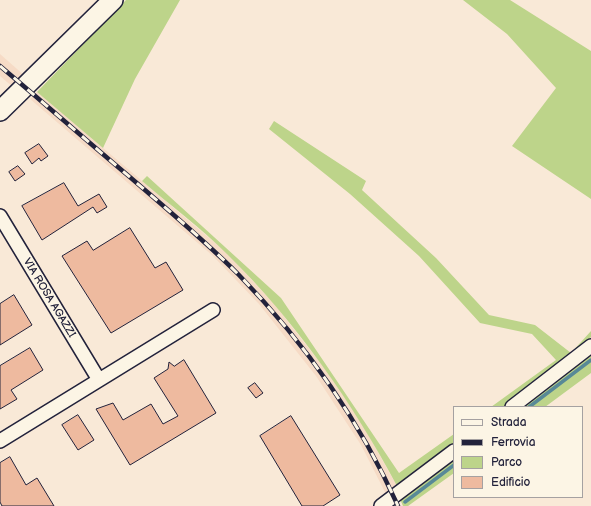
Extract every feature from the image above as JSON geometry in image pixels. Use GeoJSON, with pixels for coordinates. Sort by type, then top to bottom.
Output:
{"type":"FeatureCollection","features":[{"type":"Feature","properties":{"kind":"street"},"geometry":{"type":"LineString","coordinates":[[0,111],[112,0]]}},
{"type":"Feature","properties":{"kind":"street","name":"VIA ROSA AGAZZI"},"geometry":{"type":"LineString","coordinates":[[0,216],[99,380]]}},
{"type":"Feature","properties":{"kind":"street"},"geometry":{"type":"LineString","coordinates":[[0,441],[213,310]]}},
{"type":"Feature","properties":{"kind":"street"},"geometry":{"type":"LineString","coordinates":[[513,406],[591,346]]}},
{"type":"Feature","properties":{"kind":"street"},"geometry":{"type":"LineString","coordinates":[[381,506],[453,451]]}},
{"type":"Feature","properties":{"kind":"shaded area"},"geometry":{"type":"Polygon","coordinates":[[[0,54],[25,76],[14,88],[0,76],[0,54]]]}},
{"type":"Feature","properties":{"kind":"shaded area"},"geometry":{"type":"Polygon","coordinates":[[[37,92],[227,253],[275,305],[325,369],[360,420],[398,488],[387,496],[361,445],[316,376],[259,304],[213,256],[30,99],[37,92]]]}},
{"type":"Feature","properties":{"kind":"green space"},"geometry":{"type":"Polygon","coordinates":[[[126,0],[180,0],[135,79],[103,148],[37,92],[126,0]]]}},
{"type":"Feature","properties":{"kind":"green space"},"geometry":{"type":"Polygon","coordinates":[[[463,0],[510,0],[591,51],[591,199],[512,146],[556,88],[507,34],[463,0]]]}},
{"type":"Feature","properties":{"kind":"green space"},"geometry":{"type":"Polygon","coordinates":[[[274,121],[366,181],[362,190],[436,258],[489,315],[535,325],[571,353],[591,331],[591,337],[576,355],[506,406],[492,406],[556,360],[532,334],[480,323],[419,256],[350,194],[269,129],[274,121]]]}},
{"type":"Feature","properties":{"kind":"green space"},"geometry":{"type":"Polygon","coordinates":[[[147,176],[281,298],[399,473],[453,435],[453,446],[398,488],[362,425],[322,365],[276,307],[217,244],[142,181],[147,176]]]}},
{"type":"Feature","properties":{"kind":"green space"},"geometry":{"type":"Polygon","coordinates":[[[591,349],[591,373],[546,406],[518,406],[591,349]]]}},
{"type":"Feature","properties":{"kind":"green space"},"geometry":{"type":"Polygon","coordinates":[[[453,457],[453,474],[408,506],[403,506],[399,497],[453,457]]]}},
{"type":"Feature","properties":{"kind":"building"},"geometry":{"type":"Polygon","coordinates":[[[39,144],[48,156],[41,161],[39,158],[32,164],[25,153],[39,144]]]}},
{"type":"Feature","properties":{"kind":"building"},"geometry":{"type":"Polygon","coordinates":[[[18,166],[25,174],[15,181],[9,172],[18,166]]]}},
{"type":"Feature","properties":{"kind":"building"},"geometry":{"type":"Polygon","coordinates":[[[64,183],[78,206],[99,194],[107,207],[97,213],[93,207],[42,240],[22,206],[64,183]]]}},
{"type":"Feature","properties":{"kind":"building"},"geometry":{"type":"Polygon","coordinates":[[[130,228],[155,268],[166,262],[183,290],[111,333],[62,256],[87,241],[93,250],[130,228]]]}},
{"type":"Feature","properties":{"kind":"building"},"geometry":{"type":"Polygon","coordinates":[[[14,295],[32,325],[0,345],[0,304],[14,295]]]}},
{"type":"Feature","properties":{"kind":"building"},"geometry":{"type":"Polygon","coordinates":[[[30,348],[43,370],[11,390],[17,399],[0,409],[0,366],[30,348]]]}},
{"type":"Feature","properties":{"kind":"building"},"geometry":{"type":"Polygon","coordinates":[[[184,360],[216,413],[130,465],[96,409],[113,403],[123,420],[151,404],[163,424],[178,416],[154,378],[168,369],[169,362],[174,366],[184,360]]]}},
{"type":"Feature","properties":{"kind":"building"},"geometry":{"type":"Polygon","coordinates":[[[255,383],[263,393],[256,398],[248,388],[255,383]]]}},
{"type":"Feature","properties":{"kind":"building"},"geometry":{"type":"Polygon","coordinates":[[[78,415],[94,440],[78,450],[62,425],[78,415]]]}},
{"type":"Feature","properties":{"kind":"building"},"geometry":{"type":"Polygon","coordinates":[[[291,416],[340,495],[323,506],[302,506],[260,436],[291,416]]]}},
{"type":"Feature","properties":{"kind":"building"},"geometry":{"type":"Polygon","coordinates":[[[10,457],[26,485],[37,478],[54,506],[2,506],[0,502],[0,463],[10,457]]]}},
{"type":"Feature","properties":{"kind":"waterway"},"geometry":{"type":"LineString","coordinates":[[530,406],[591,360]]}},
{"type":"Feature","properties":{"kind":"waterway"},"geometry":{"type":"LineString","coordinates":[[405,502],[453,466]]}},
{"type":"Feature","properties":{"kind":"railway"},"geometry":{"type":"LineString","coordinates":[[0,66],[200,238],[226,262],[263,301],[286,327],[329,384],[366,443],[398,506]]}}]}
